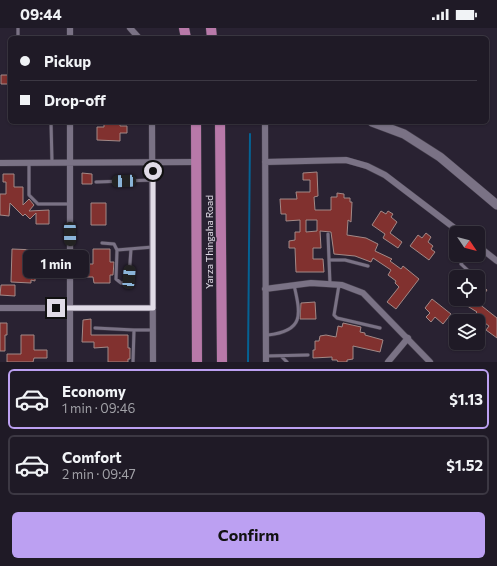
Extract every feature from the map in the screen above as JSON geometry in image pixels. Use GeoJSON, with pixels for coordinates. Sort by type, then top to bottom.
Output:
{"type":"FeatureCollection","features":[{"type":"Feature","properties":{"kind":"main road","name":"Yarza Thingaha Road"},"geometry":{"type":"LineString","coordinates":[[196,124],[197,362]]}},
{"type":"Feature","properties":{"kind":"main road","name":"Yarza Thingaha Road"},"geometry":{"type":"LineString","coordinates":[[220,124],[222,362]]}},
{"type":"Feature","properties":{"kind":"main road"},"geometry":{"type":"LineString","coordinates":[[377,124],[404,134],[440,158],[497,205]]}},
{"type":"Feature","properties":{"kind":"street"},"geometry":{"type":"LineString","coordinates":[[130,28],[137,36]]}},
{"type":"Feature","properties":{"kind":"street"},"geometry":{"type":"LineString","coordinates":[[70,124],[70,362]]}},
{"type":"Feature","properties":{"kind":"street"},"geometry":{"type":"LineString","coordinates":[[152,124],[153,362]]}},
{"type":"Feature","properties":{"kind":"street"},"geometry":{"type":"LineString","coordinates":[[265,124],[266,359]]}},
{"type":"Feature","properties":{"kind":"street"},"geometry":{"type":"LineString","coordinates":[[264,162],[346,160],[367,166],[385,175],[452,226]]}},
{"type":"Feature","properties":{"kind":"street"},"geometry":{"type":"LineString","coordinates":[[0,163],[196,162]]}},
{"type":"Feature","properties":{"kind":"street"},"geometry":{"type":"LineString","coordinates":[[485,252],[497,261]]}},
{"type":"Feature","properties":{"kind":"street"},"geometry":{"type":"LineString","coordinates":[[265,289],[311,283],[339,285],[363,293],[430,362]]}},
{"type":"Feature","properties":{"kind":"street"},"geometry":{"type":"LineString","coordinates":[[0,308],[153,308]]}},
{"type":"Feature","properties":{"kind":"street"},"geometry":{"type":"LineString","coordinates":[[388,362],[408,338]]}},
{"type":"Feature","properties":{"kind":"lane"},"geometry":{"type":"LineString","coordinates":[[51,124],[52,162]]}},
{"type":"Feature","properties":{"kind":"lane"},"geometry":{"type":"LineString","coordinates":[[29,162],[29,195],[38,204],[69,204]]}},
{"type":"Feature","properties":{"kind":"lane"},"geometry":{"type":"LineString","coordinates":[[96,182],[153,180]]}},
{"type":"Feature","properties":{"kind":"lane"},"geometry":{"type":"LineString","coordinates":[[328,234],[330,284]]}},
{"type":"Feature","properties":{"kind":"lane"},"geometry":{"type":"LineString","coordinates":[[102,243],[114,244],[117,250],[116,279],[121,283],[126,283],[129,277],[131,249]]}},
{"type":"Feature","properties":{"kind":"lane"},"geometry":{"type":"LineString","coordinates":[[117,250],[153,247]]}},
{"type":"Feature","properties":{"kind":"lane"},"geometry":{"type":"LineString","coordinates":[[329,260],[344,260],[368,266]]}},
{"type":"Feature","properties":{"kind":"lane"},"geometry":{"type":"LineString","coordinates":[[462,262],[461,264],[468,270]]}},
{"type":"Feature","properties":{"kind":"lane"},"geometry":{"type":"LineString","coordinates":[[268,335],[281,334],[292,328],[298,319],[298,303],[294,285]]}},
{"type":"Feature","properties":{"kind":"lane"},"geometry":{"type":"LineString","coordinates":[[339,285],[334,315],[337,318],[380,328]]}},
{"type":"Feature","properties":{"kind":"lane"},"geometry":{"type":"LineString","coordinates":[[95,328],[153,330]]}},
{"type":"Feature","properties":{"kind":"lane"},"geometry":{"type":"LineString","coordinates":[[133,362],[134,330]]}},
{"type":"Feature","properties":{"kind":"lane"},"geometry":{"type":"LineString","coordinates":[[266,359],[281,356],[308,355]]}},
{"type":"Feature","properties":{"kind":"lane"},"geometry":{"type":"LineString","coordinates":[[281,356],[287,362]]}},
{"type":"Feature","properties":{"kind":"building"},"geometry":{"type":"Polygon","coordinates":[[[1,75],[8,75],[8,84],[1,84],[1,75]]]}},
{"type":"Feature","properties":{"kind":"building"},"geometry":{"type":"Polygon","coordinates":[[[104,124],[120,124],[120,126],[127,126],[127,133],[120,133],[120,141],[97,140],[97,127],[104,127],[104,124]]]}},
{"type":"Feature","properties":{"kind":"building"},"geometry":{"type":"Polygon","coordinates":[[[317,172],[318,196],[314,197],[315,210],[331,210],[331,197],[337,197],[337,193],[344,194],[344,198],[350,198],[350,202],[352,202],[351,222],[348,220],[347,235],[366,238],[378,244],[375,251],[392,259],[390,261],[401,269],[403,266],[419,279],[396,309],[387,302],[399,287],[395,283],[396,281],[388,275],[391,270],[373,258],[371,262],[355,256],[334,254],[331,232],[320,231],[321,248],[313,248],[313,259],[323,259],[324,272],[296,272],[295,248],[289,248],[289,241],[295,240],[295,232],[300,232],[300,220],[286,221],[286,214],[281,214],[280,199],[297,199],[296,192],[310,192],[310,180],[303,180],[303,173],[317,172]],[[306,220],[306,232],[317,231],[317,220],[306,220]]]}},
{"type":"Feature","properties":{"kind":"building"},"geometry":{"type":"Polygon","coordinates":[[[82,173],[92,174],[92,184],[82,184],[82,173]]]}},
{"type":"Feature","properties":{"kind":"building"},"geometry":{"type":"Polygon","coordinates":[[[3,174],[14,174],[14,187],[23,187],[23,205],[29,199],[34,205],[29,211],[49,210],[49,224],[36,224],[36,213],[30,219],[25,214],[23,216],[10,203],[9,216],[0,215],[0,194],[6,194],[6,182],[3,182],[3,174]]]}},
{"type":"Feature","properties":{"kind":"building"},"geometry":{"type":"Polygon","coordinates":[[[91,203],[106,203],[106,225],[91,225],[91,203]]]}},
{"type":"Feature","properties":{"kind":"building"},"geometry":{"type":"Polygon","coordinates":[[[381,211],[386,214],[388,211],[393,214],[391,217],[397,222],[390,233],[402,242],[398,248],[383,238],[385,234],[372,225],[381,211]]]}},
{"type":"Feature","properties":{"kind":"building"},"geometry":{"type":"Polygon","coordinates":[[[426,233],[431,237],[428,242],[433,246],[431,249],[435,252],[429,260],[410,246],[418,235],[422,238],[426,233]]]}},
{"type":"Feature","properties":{"kind":"building"},"geometry":{"type":"Polygon","coordinates":[[[12,249],[36,250],[35,281],[31,280],[31,283],[11,282],[12,249]]]}},
{"type":"Feature","properties":{"kind":"building"},"geometry":{"type":"Polygon","coordinates":[[[93,249],[110,249],[110,262],[114,262],[113,275],[110,275],[110,283],[94,283],[93,277],[85,277],[85,264],[93,264],[93,249]]]}},
{"type":"Feature","properties":{"kind":"building"},"geometry":{"type":"Polygon","coordinates":[[[1,285],[15,285],[15,296],[0,295],[1,285]]]}},
{"type":"Feature","properties":{"kind":"building"},"geometry":{"type":"Polygon","coordinates":[[[432,299],[451,314],[449,314],[449,316],[443,324],[435,317],[431,322],[426,317],[430,313],[425,308],[432,299]]]}},
{"type":"Feature","properties":{"kind":"building"},"geometry":{"type":"Polygon","coordinates":[[[315,302],[316,319],[300,319],[301,303],[315,302]]]}},
{"type":"Feature","properties":{"kind":"building"},"geometry":{"type":"Polygon","coordinates":[[[467,306],[482,306],[497,318],[497,338],[486,330],[489,326],[485,323],[485,314],[475,314],[477,312],[467,306]]]}},
{"type":"Feature","properties":{"kind":"building"},"geometry":{"type":"Polygon","coordinates":[[[91,319],[91,335],[128,335],[130,359],[128,359],[128,362],[108,362],[108,347],[94,348],[94,342],[82,342],[83,320],[91,319]]]}},
{"type":"Feature","properties":{"kind":"building"},"geometry":{"type":"Polygon","coordinates":[[[0,323],[7,323],[5,351],[0,351],[0,323]]]}},
{"type":"Feature","properties":{"kind":"building"},"geometry":{"type":"Polygon","coordinates":[[[343,323],[361,327],[360,332],[365,333],[365,335],[383,340],[380,352],[353,346],[353,359],[347,360],[347,362],[332,360],[332,357],[313,358],[315,341],[319,341],[320,336],[326,335],[336,337],[338,326],[342,327],[343,323]]]}},
{"type":"Feature","properties":{"kind":"building"},"geometry":{"type":"Polygon","coordinates":[[[21,335],[34,335],[34,350],[47,350],[47,358],[34,358],[33,362],[7,362],[7,354],[21,354],[21,335]]]}},
{"type":"Feature","properties":{"kind":"waterway"},"geometry":{"type":"LineString","coordinates":[[248,362],[250,134]]}},
{"type":"Feature","properties":{"kind":"route"},"geometry":{"type":"LineString","coordinates":[[56,308],[153,308],[153,171]]}}]}
